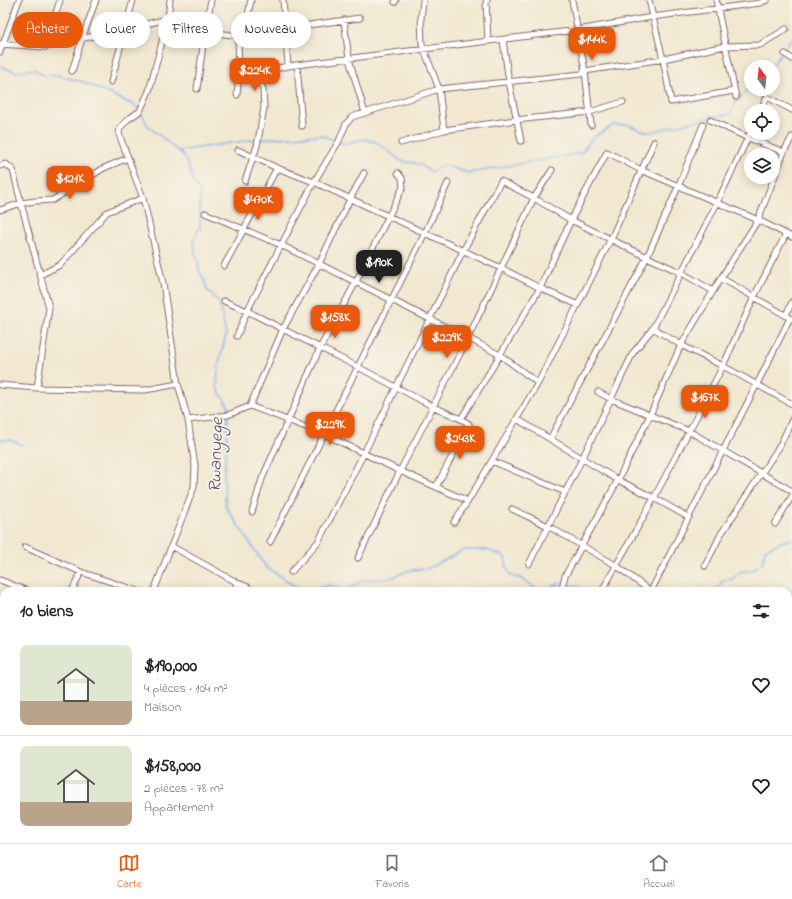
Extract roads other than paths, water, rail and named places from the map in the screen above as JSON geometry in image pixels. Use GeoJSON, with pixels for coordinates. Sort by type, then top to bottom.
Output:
{"type":"FeatureCollection","features":[{"type":"Feature","properties":{"kind":"street"},"geometry":{"type":"LineString","coordinates":[[0,52],[1,44],[19,0]]}},
{"type":"Feature","properties":{"kind":"street"},"geometry":{"type":"LineString","coordinates":[[56,12],[60,0]]}},
{"type":"Feature","properties":{"kind":"street"},"geometry":{"type":"LineString","coordinates":[[83,36],[96,0]]}},
{"type":"Feature","properties":{"kind":"street"},"geometry":{"type":"LineString","coordinates":[[130,12],[133,0]]}},
{"type":"Feature","properties":{"kind":"street"},"geometry":{"type":"LineString","coordinates":[[169,12],[170,0]]}},
{"type":"Feature","properties":{"kind":"street"},"geometry":{"type":"LineString","coordinates":[[209,12],[211,0]]}},
{"type":"Feature","properties":{"kind":"street"},"geometry":{"type":"LineString","coordinates":[[249,12],[252,0]]}},
{"type":"Feature","properties":{"kind":"street"},"geometry":{"type":"LineString","coordinates":[[283,0],[284,12]]}},
{"type":"Feature","properties":{"kind":"street"},"geometry":{"type":"LineString","coordinates":[[423,0],[420,18],[422,44],[440,90],[444,130]]}},
{"type":"Feature","properties":{"kind":"street"},"geometry":{"type":"LineString","coordinates":[[487,0],[488,42]]}},
{"type":"Feature","properties":{"kind":"street"},"geometry":{"type":"LineString","coordinates":[[572,0],[585,71],[591,125]]}},
{"type":"Feature","properties":{"kind":"street"},"geometry":{"type":"LineString","coordinates":[[649,0],[663,59],[671,102],[734,91]]}},
{"type":"Feature","properties":{"kind":"street"},"geometry":{"type":"LineString","coordinates":[[716,0],[736,97]]}},
{"type":"Feature","properties":{"kind":"street"},"geometry":{"type":"LineString","coordinates":[[239,74],[254,73],[288,66],[578,30],[652,17],[760,3],[767,0]]}},
{"type":"Feature","properties":{"kind":"street"},"geometry":{"type":"LineString","coordinates":[[311,24],[360,18]]}},
{"type":"Feature","properties":{"kind":"street"},"geometry":{"type":"LineString","coordinates":[[344,20],[349,59],[365,113]]}},
{"type":"Feature","properties":{"kind":"street"},"geometry":{"type":"LineString","coordinates":[[237,336],[247,311],[314,182],[338,143],[346,124],[352,117],[440,90],[581,74],[585,71],[663,59],[725,46],[760,45],[786,29]]}},
{"type":"Feature","properties":{"kind":"street"},"geometry":{"type":"LineString","coordinates":[[503,40],[509,82],[521,141]]}},
{"type":"Feature","properties":{"kind":"street"},"geometry":{"type":"LineString","coordinates":[[1,44],[12,45]]}},
{"type":"Feature","properties":{"kind":"street"},"geometry":{"type":"LineString","coordinates":[[72,71],[79,48]]}},
{"type":"Feature","properties":{"kind":"street"},"geometry":{"type":"LineString","coordinates":[[111,82],[120,48]]}},
{"type":"Feature","properties":{"kind":"street"},"geometry":{"type":"LineString","coordinates":[[156,587],[194,486],[195,466],[188,420],[178,384],[163,283],[143,198],[119,134],[120,128],[127,120],[140,111],[149,91],[160,48]]}},
{"type":"Feature","properties":{"kind":"street"},"geometry":{"type":"LineString","coordinates":[[197,89],[203,48]]}},
{"type":"Feature","properties":{"kind":"street"},"geometry":{"type":"LineString","coordinates":[[237,96],[239,74],[238,48]]}},
{"type":"Feature","properties":{"kind":"street"},"geometry":{"type":"LineString","coordinates":[[287,48],[288,66]]}},
{"type":"Feature","properties":{"kind":"street"},"geometry":{"type":"LineString","coordinates":[[785,54],[792,59]]}},
{"type":"Feature","properties":{"kind":"street"},"geometry":{"type":"LineString","coordinates":[[298,65],[302,126]]}},
{"type":"Feature","properties":{"kind":"street"},"geometry":{"type":"LineString","coordinates":[[245,181],[257,146],[264,108],[263,89],[254,73]]}},
{"type":"Feature","properties":{"kind":"street"},"geometry":{"type":"LineString","coordinates":[[764,104],[767,97],[792,110]]}},
{"type":"Feature","properties":{"kind":"street"},"geometry":{"type":"LineString","coordinates":[[401,143],[444,130],[590,112],[623,102]]}},
{"type":"Feature","properties":{"kind":"street"},"geometry":{"type":"LineString","coordinates":[[710,120],[744,136]]}},
{"type":"Feature","properties":{"kind":"street"},"geometry":{"type":"LineString","coordinates":[[550,439],[647,257],[703,125]]}},
{"type":"Feature","properties":{"kind":"street"},"geometry":{"type":"LineString","coordinates":[[563,587],[564,576],[618,480],[682,346],[713,291],[758,220],[784,152],[792,137]]}},
{"type":"Feature","properties":{"kind":"street"},"geometry":{"type":"LineString","coordinates":[[529,564],[633,354],[653,328],[682,273],[747,140]]}},
{"type":"Feature","properties":{"kind":"street"},"geometry":{"type":"LineString","coordinates":[[753,140],[784,152]]}},
{"type":"Feature","properties":{"kind":"street"},"geometry":{"type":"LineString","coordinates":[[454,522],[538,383],[611,239],[654,142]]}},
{"type":"Feature","properties":{"kind":"street"},"geometry":{"type":"LineString","coordinates":[[238,150],[277,168],[314,182],[578,305]]}},
{"type":"Feature","properties":{"kind":"street"},"geometry":{"type":"LineString","coordinates":[[461,419],[540,288],[571,220],[607,152],[678,187],[790,235],[754,297],[723,366],[690,431],[604,587]]}},
{"type":"Feature","properties":{"kind":"street"},"geometry":{"type":"LineString","coordinates":[[0,210],[21,203],[53,200],[104,168],[128,158]]}},
{"type":"Feature","properties":{"kind":"street"},"geometry":{"type":"LineString","coordinates":[[0,166],[6,164],[13,170],[49,308],[37,388]]}},
{"type":"Feature","properties":{"kind":"street"},"geometry":{"type":"LineString","coordinates":[[224,266],[277,168]]}},
{"type":"Feature","properties":{"kind":"street"},"geometry":{"type":"LineString","coordinates":[[358,558],[432,406],[468,338],[534,198],[552,170]]}},
{"type":"Feature","properties":{"kind":"street"},"geometry":{"type":"LineString","coordinates":[[250,406],[283,329],[319,264],[364,173]]}},
{"type":"Feature","properties":{"kind":"street"},"geometry":{"type":"LineString","coordinates":[[252,512],[262,479],[320,348],[356,282],[403,187],[402,178],[398,173]]}},
{"type":"Feature","properties":{"kind":"street"},"geometry":{"type":"LineString","coordinates":[[291,572],[318,542],[364,453],[463,251],[501,182],[534,198],[571,220],[682,273],[713,291]]}},
{"type":"Feature","properties":{"kind":"street"},"geometry":{"type":"LineString","coordinates":[[270,542],[425,233],[448,183]]}},
{"type":"Feature","properties":{"kind":"street"},"geometry":{"type":"LineString","coordinates":[[40,275],[60,265],[107,212],[143,198]]}},
{"type":"Feature","properties":{"kind":"street"},"geometry":{"type":"LineString","coordinates":[[205,213],[281,245],[430,318],[500,355],[538,383]]}},
{"type":"Feature","properties":{"kind":"street"},"geometry":{"type":"LineString","coordinates":[[721,278],[789,317]]}},
{"type":"Feature","properties":{"kind":"street"},"geometry":{"type":"LineString","coordinates":[[224,301],[283,329],[469,424],[436,487]]}},
{"type":"Feature","properties":{"kind":"street"},"geometry":{"type":"LineString","coordinates":[[652,587],[757,385],[789,317],[792,302]]}},
{"type":"Feature","properties":{"kind":"street"},"geometry":{"type":"LineString","coordinates":[[653,328],[682,346],[723,366],[792,404]]}},
{"type":"Feature","properties":{"kind":"street"},"geometry":{"type":"LineString","coordinates":[[0,385],[37,388],[145,390],[178,384]]}},
{"type":"Feature","properties":{"kind":"street"},"geometry":{"type":"LineString","coordinates":[[598,392],[611,399],[690,431],[792,491]]}},
{"type":"Feature","properties":{"kind":"street"},"geometry":{"type":"LineString","coordinates":[[188,420],[228,415],[250,406],[324,434],[400,471],[468,501]]}},
{"type":"Feature","properties":{"kind":"street"},"geometry":{"type":"LineString","coordinates":[[517,419],[618,480],[688,517]]}},
{"type":"Feature","properties":{"kind":"street"},"geometry":{"type":"LineString","coordinates":[[705,566],[721,534],[779,448],[792,420]]}},
{"type":"Feature","properties":{"kind":"street"},"geometry":{"type":"LineString","coordinates":[[492,461],[565,492]]}},
{"type":"Feature","properties":{"kind":"street"},"geometry":{"type":"LineString","coordinates":[[775,524],[792,496]]}},
{"type":"Feature","properties":{"kind":"street"},"geometry":{"type":"LineString","coordinates":[[512,509],[548,526],[617,566],[645,587]]}},
{"type":"Feature","properties":{"kind":"street"},"geometry":{"type":"LineString","coordinates":[[171,546],[248,587]]}},
{"type":"Feature","properties":{"kind":"street"},"geometry":{"type":"LineString","coordinates":[[25,547],[81,572],[126,587]]}},
{"type":"Feature","properties":{"kind":"street"},"geometry":{"type":"LineString","coordinates":[[74,587],[81,572]]}},
{"type":"Feature","properties":{"kind":"street"},"geometry":{"type":"LineString","coordinates":[[0,580],[18,587]]}},
{"type":"Feature","properties":{"kind":"street"},"geometry":{"type":"LineString","coordinates":[[236,587],[238,583]]}},
{"type":"Feature","properties":{"kind":"waterway"},"geometry":{"type":"LineString","coordinates":[[776,60],[792,38]]}},
{"type":"Feature","properties":{"kind":"waterway","name":"Rwanyege"},"geometry":{"type":"LineString","coordinates":[[0,66],[16,72],[34,69],[45,76],[57,75],[83,82],[134,105],[139,109]]}},
{"type":"Feature","properties":{"kind":"waterway"},"geometry":{"type":"LineString","coordinates":[[260,139],[321,135],[344,144],[364,139],[376,142],[401,161],[419,164],[431,172],[438,167],[446,166],[469,173],[581,153],[594,137],[614,125],[629,125],[640,130],[651,132],[715,116],[729,115],[738,99],[744,93]]}},
{"type":"Feature","properties":{"kind":"waterway","name":"Rwanyege"},"geometry":{"type":"LineString","coordinates":[[141,112],[148,126],[183,155],[189,167],[193,182],[200,192],[200,227],[194,239],[195,253],[199,271],[205,281],[207,290],[219,302],[226,335],[218,367],[217,388],[229,407],[228,413]]}},
{"type":"Feature","properties":{"kind":"waterway"},"geometry":{"type":"LineString","coordinates":[[179,151],[257,139]]}},
{"type":"Feature","properties":{"kind":"waterway","name":"Rwanyege"},"geometry":{"type":"LineString","coordinates":[[228,417],[224,478],[226,507],[266,567],[296,587]]}},
{"type":"Feature","properties":{"kind":"waterway"},"geometry":{"type":"LineString","coordinates":[[0,440],[10,440],[23,445]]}},
{"type":"Feature","properties":{"kind":"waterway","name":"Rwanyege"},"geometry":{"type":"LineString","coordinates":[[719,587],[723,580],[732,579],[741,571],[751,571],[763,562],[765,549],[792,539]]}},
{"type":"Feature","properties":{"kind":"waterway","name":"Rwanyege"},"geometry":{"type":"LineString","coordinates":[[352,587],[363,580],[391,578],[407,571],[429,568],[464,550],[488,550],[505,557],[507,568],[511,576],[520,578],[534,587]]}},
{"type":"Feature","properties":{"kind":"waterway","name":"Rwanyege"},"geometry":{"type":"LineString","coordinates":[[550,587],[561,583]]}},
{"type":"Feature","properties":{"kind":"waterway","name":"Rwanyege"},"geometry":{"type":"LineString","coordinates":[[565,584],[579,587]]}},
{"type":"Feature","properties":{"kind":"waterway","name":"Rwanyege"},"geometry":{"type":"LineString","coordinates":[[324,587],[329,585],[335,587]]}}]}
